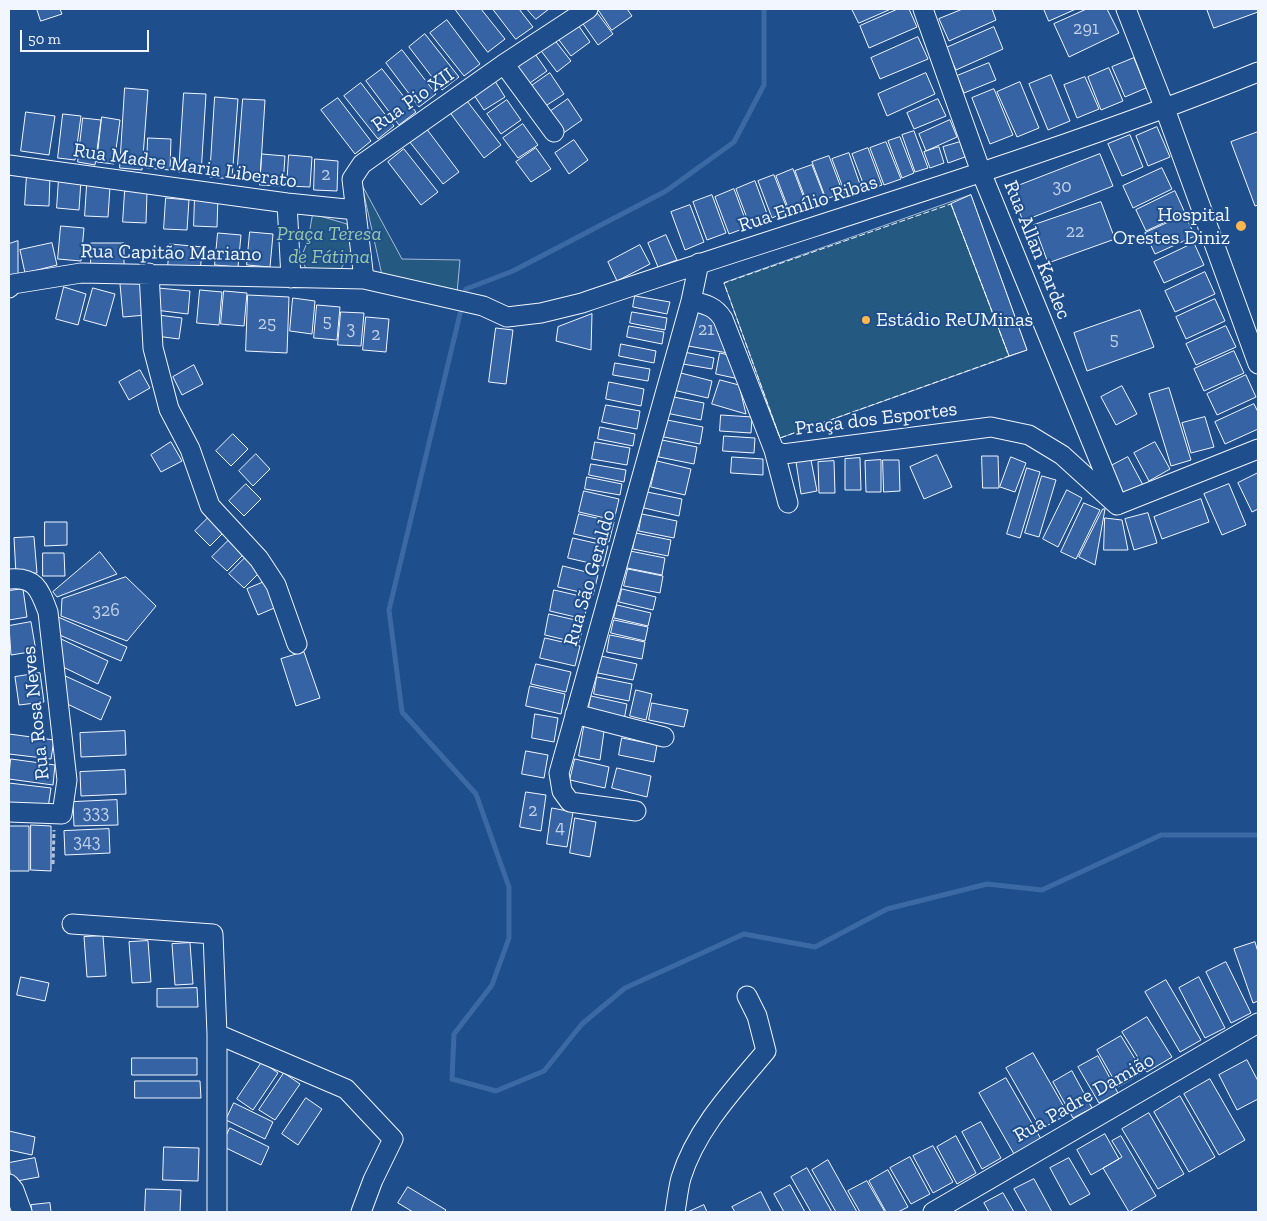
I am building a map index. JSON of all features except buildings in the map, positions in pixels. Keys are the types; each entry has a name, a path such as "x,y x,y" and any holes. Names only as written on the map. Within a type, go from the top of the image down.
{"street":[{"name":"Rua Pio XII","path":"364,278 352,179 362,164 504,64 588,9"},
{"name":"Rua Allan Kardec","path":"923,9 981,172 1118,504"},
{"path":"1126,9 1165,109 1258,364"},
{"path":"504,64 554,132"},
{"name":"Rua Emílio Ribas","path":"364,278 483,306 507,317 541,313 582,303 698,263 981,172 1165,109 1258,72"},
{"name":"Rua Madre Maria Liberato","path":"9,165 287,203 356,210"},
{"path":"287,203 291,278"},
{"path":"690,301 698,263"},
{"name":"Rua Capitão Mariano","path":"9,288 13,284 81,273 364,278"},
{"path":"149,273 153,348 169,409 190,449 210,506 259,559 276,585 297,644"},
{"name":"Praça dos Esportes","path":"690,301 709,305 718,310 774,450 783,454 991,427 1029,435 1053,450 1118,504"},
{"name":"Rua São Geraldo","path":"636,811 570,802 562,791 559,774 690,301"},
{"path":"1118,504 1258,449"},
{"path":"774,450 788,503"},
{"name":"Rua Rosa Neves","path":"9,579 21,578 39,588 48,612 67,780 62,814 54,814"},
{"path":"575,714 664,737"},
{"path":"9,812 54,814"},
{"path":"72,924 213,934 216,1034 217,1212"},
{"path":"675,1212 682,1177 701,1136 723,1101 766,1051 757,1016 748,996"},
{"name":"Rua Padre Damião","path":"933,1212 1258,1023"},
{"path":"216,1034 346,1089 393,1139 361,1212"},
{"path":"9,1184 14,1190 22,1212"}],"path":[{"path":"53,864 54,814"}],"green space":[{"path":"362,185 402,259 460,260 457,293 383,278"},
{"name":"Estádio ReUMinas","path":"971,195 1027,350 780,438 724,283"},
{"name":"Praça Teresa de Fátima","path":"313,214 347,224 351,250 341,269 307,271 301,258 308,240"}],"waterway":[{"path":"764,9 764,85 734,142 666,191 513,271 466,289 389,610 402,712 476,794 509,887 509,938 492,985 454,1034 452,1079 496,1091 544,1071 582,1024 625,988 744,934 815,947 887,909 987,884 1042,890 1161,835 1258,835"}],"fence":[{"path":"951,204 1009,356 780,438 724,283 951,204"}],"place":[{"name":"Hospital Orestes Diniz","path":"1241,226"},
{"name":"Estádio ReUMinas","path":"866,320"}]}
